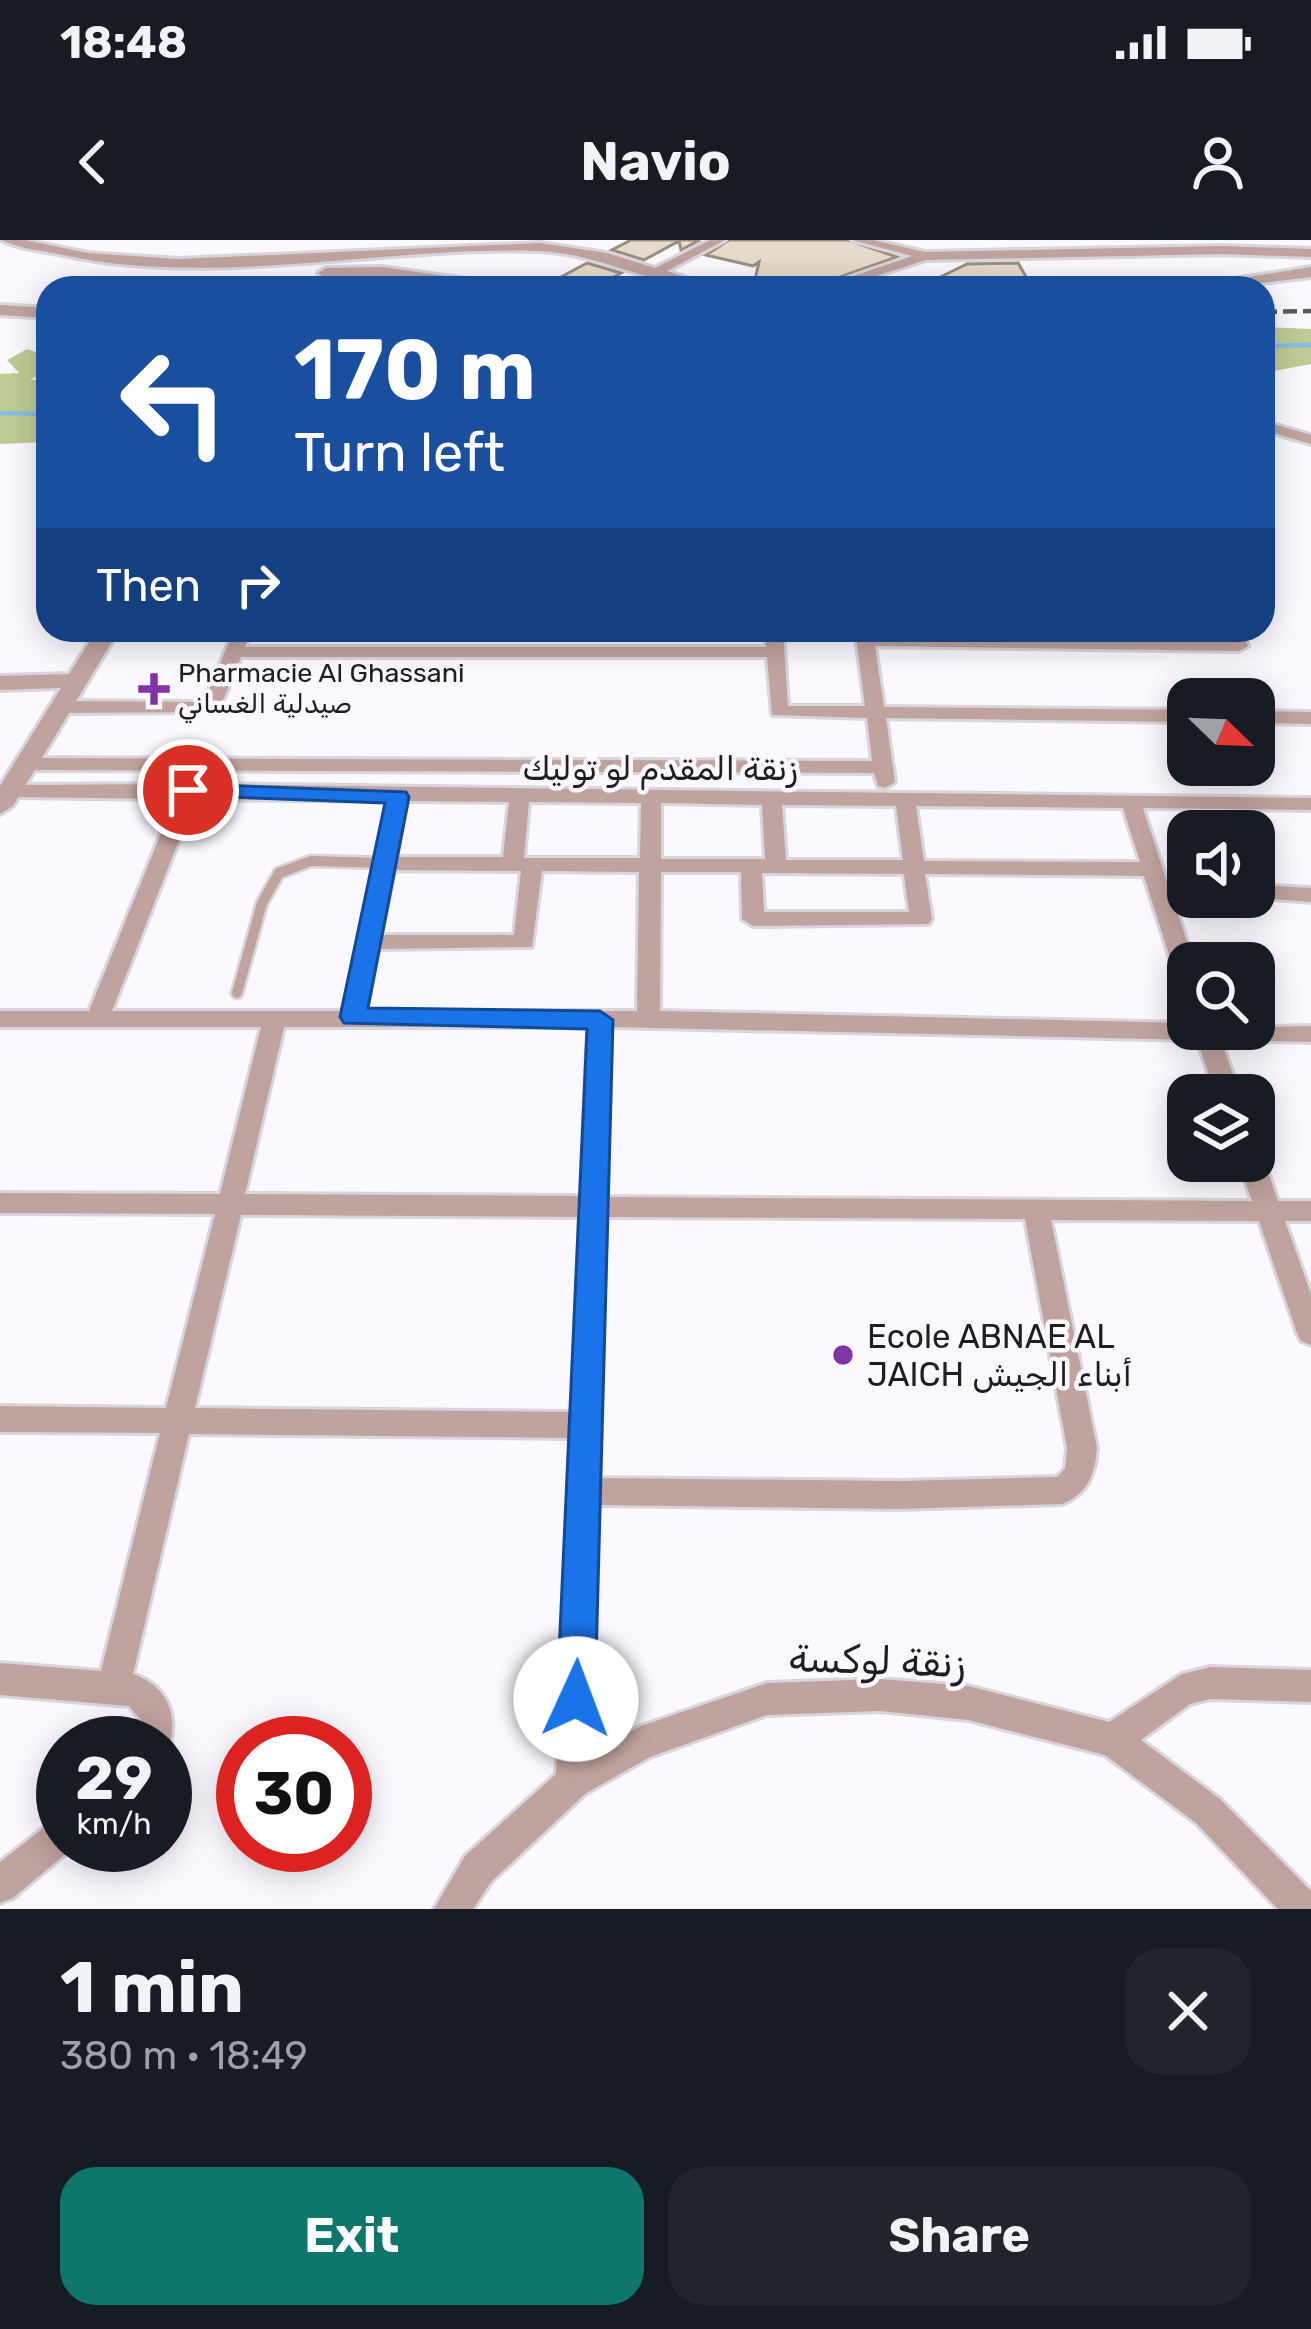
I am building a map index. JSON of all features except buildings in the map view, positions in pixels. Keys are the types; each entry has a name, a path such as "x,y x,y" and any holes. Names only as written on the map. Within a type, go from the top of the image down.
{"street":[{"path":"8,240 28,248 147,262 410,276"},
{"path":"0,254 59,240"},
{"path":"433,250 454,240"},
{"path":"654,273 719,240"},
{"path":"857,240 925,256 1223,245 1311,253"},
{"path":"862,276 973,240"},
{"path":"323,268 433,250 565,249 665,276"},
{"path":"1275,278 1311,274"},
{"path":"1275,281 1311,274"},
{"path":"0,310 36,312"},
{"path":"1275,428 1311,440"},
{"path":"4,798 100,642"},
{"path":"61,707 211,708 239,642"},
{"path":"775,642 778,711 1167,716"},
{"path":"751,863 753,919 921,919 914,864 883,766 865,642"},
{"path":"1103,642 1239,646 1237,642"},
{"path":"235,652 775,652"},
{"path":"0,682 76,680"},
{"path":"1275,717 1311,718"},
{"path":"26,764 883,766"},
{"path":"98,1018 188,790"},
{"name":"زنقة المقدم لو توليك","path":"4,798 188,790 398,797 1311,804"},
{"path":"353,1017 398,797"},
{"path":"368,942 524,942 520,797"},
{"path":"648,1019 651,798"},
{"path":"772,798 776,863"},
{"path":"1131,803 1175,942"},
{"path":"384,863 914,864 1167,883"},
{"path":"1275,893 1311,895"},
{"path":"114,1685 275,1018"},
{"path":"0,1019 648,1019 1167,1031"},
{"path":"573,1782 600,1020"},
{"path":"1275,1033 1311,1034"},
{"path":"1259,1182 1311,1333"},
{"path":"0,1203 1311,1210"},
{"path":"582,1491 1029,1494 1062,1490 1074,1483 1081,1469 1082,1448 1036,1211"},
{"path":"0,1419 586,1425"},
{"path":"0,1679 114,1685 150,1700 158,1716"},
{"path":"1113,1740 1182,1690 1210,1683 1311,1686"},
{"name":"زنقة لوكسة","path":"452,1909 478,1869 573,1782 640,1743 767,1699 880,1695 968,1703 1113,1740 1208,1810 1303,1909"},
{"path":"0,1885 36,1856"}],"lane":[{"path":"237,994 267,891 277,873 297,863 384,863"}],"green space":[{"path":"1275,328 1311,329 1311,364 1275,371"},
{"path":"27,349 36,352 36,377 30,380 36,380 36,442 0,444 0,374 19,373 7,360"}],"waterway":[{"path":"1275,346 1311,345"},
{"path":"0,413 36,414"}],"railway":[{"path":"1275,312 1311,311"}],"place":[{"name":"Pharmacie Al Ghassani صيدلية الغساني","path":"154,689"},
{"name":"Ecole ABNAE AL JAICH أبناء الجيش","path":"843,1355"}],"route":[{"path":"188,790 398,797 353,1017 600,1020 576,1699"}]}
